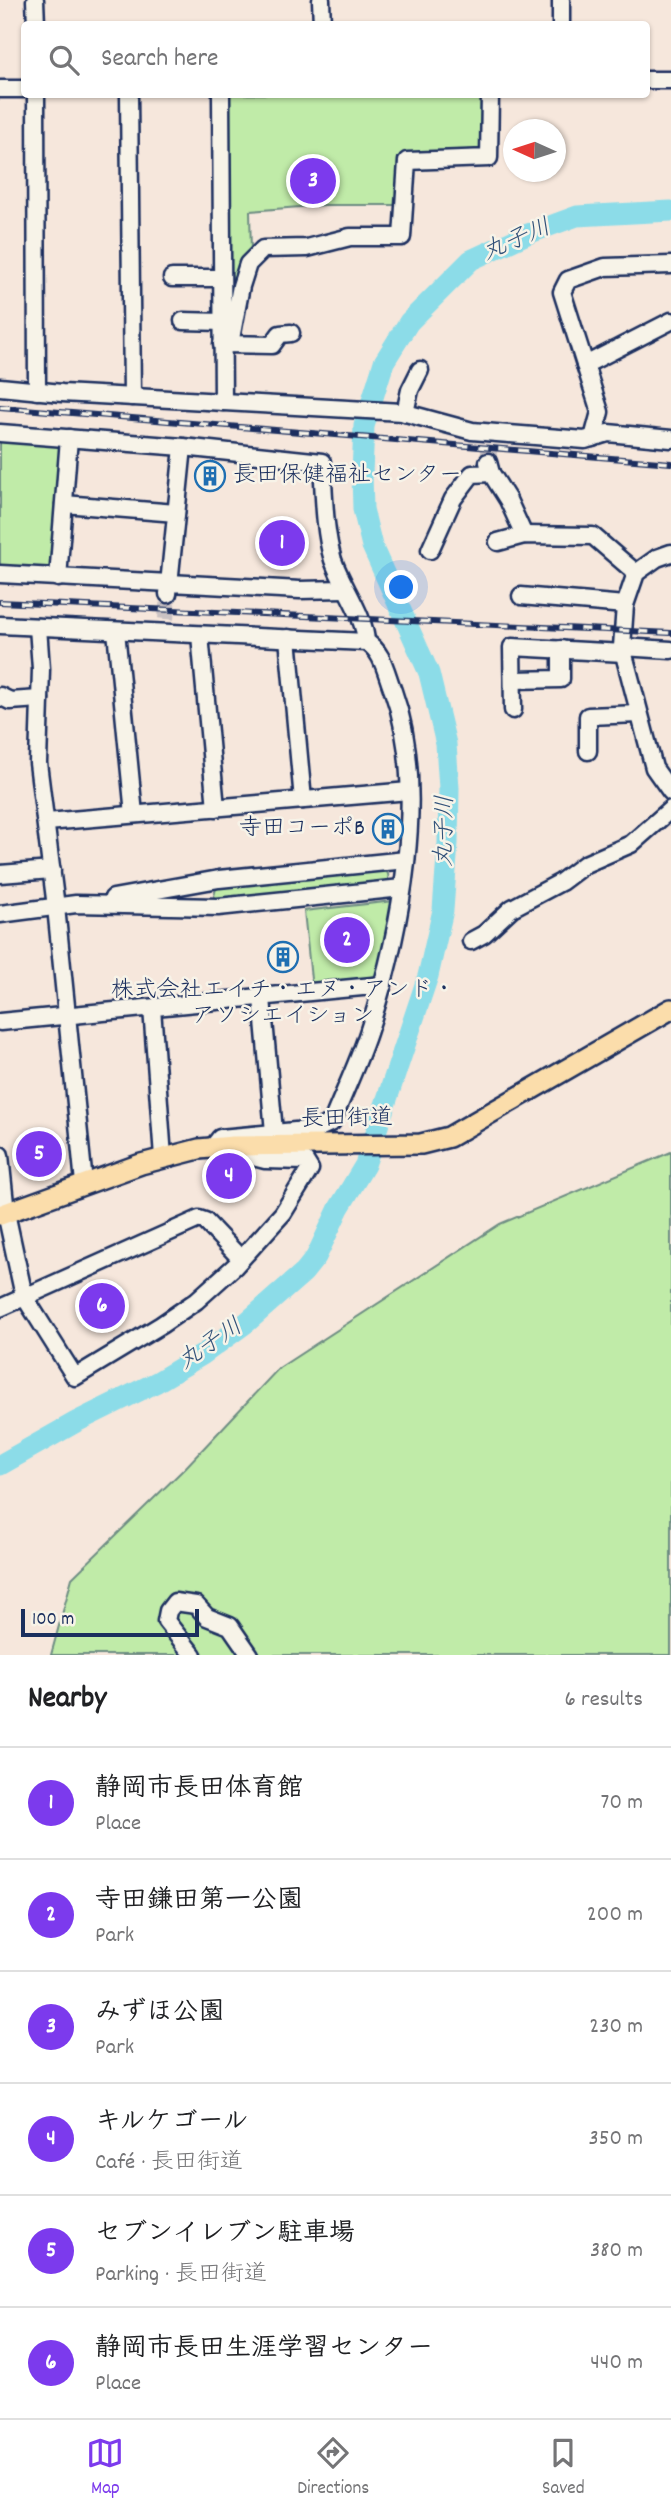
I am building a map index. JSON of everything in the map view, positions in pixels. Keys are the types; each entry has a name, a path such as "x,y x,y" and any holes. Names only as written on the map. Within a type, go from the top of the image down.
{"main road":[{"name":"長田街道","path":"3,1214 83,1183 163,1157 213,1147 421,1144 449,1137 671,1009"}],"street":[{"path":"35,0 36,21"},
{"path":"321,0 322,21"},
{"path":"561,0 561,21"},
{"path":"650,80 671,80"},
{"path":"0,89 21,89"},
{"path":"36,98 37,391"},
{"path":"129,98 132,397"},
{"path":"221,98 222,278 226,344 223,402"},
{"path":"226,344 248,264 263,248 307,248 351,237 402,237 407,160 489,158 490,98"},
{"path":"593,438 600,412 562,292 568,280 604,267 671,265"},
{"path":"172,278 222,278"},
{"path":"183,321 223,321"},
{"path":"585,365 671,321"},
{"path":"226,344 272,345 281,334 291,333"},
{"path":"403,412 420,370"},
{"path":"0,387 403,412 491,437 585,440 608,433 671,439"},
{"path":"0,433 183,447 322,462 332,558 363,626 366,642"},
{"path":"58,578 69,438"},
{"path":"168,588 183,447"},
{"path":"430,550 453,499 472,474 489,468 508,500 524,536"},
{"path":"64,504 176,513"},
{"path":"498,542 524,536 593,536 636,573"},
{"path":"671,553 657,558 636,573 625,605 623,650 654,768 671,792"},
{"path":"0,574 168,588 344,589"},
{"path":"521,596 625,605"},
{"path":"0,625 116,631 165,626 200,635 366,642 375,647 381,660 401,724 410,791 406,860 383,985 368,1035 332,1122 317,1129 220,1138 213,1147 265,1160 305,1161 310,1169 283,1213 241,1259 196,1301 75,1377 23,1296 3,1214 0,1155"},
{"path":"38,627 38,764 47,822 83,1183"},
{"path":"116,631 134,814"},
{"path":"200,635 216,808"},
{"path":"288,638 303,800"},
{"path":"513,709 512,647 671,650"},
{"path":"513,680 561,679 561,649"},
{"path":"3,700 40,699"},
{"path":"588,751 589,716 639,713"},
{"path":"47,822 410,791"},
{"path":"471,941 484,934 512,908 561,882 585,864 631,844 671,809"},
{"path":"0,914 76,904 219,879 406,860"},
{"path":"0,874 52,870"},
{"path":"76,904 218,908 402,888"},
{"path":"0,1022 383,985"},
{"path":"262,998 274,1132"},
{"path":"152,1008 163,1157"},
{"path":"0,1308 199,1219 205,1221 241,1259"},
{"path":"192,1655 166,1621 175,1602 196,1605 207,1617 229,1626 250,1655"}],"green space":[{"path":"224,98 484,98 483,155 403,156 397,205 325,205 250,211 251,252 228,308"},
{"path":"0,439 60,442 52,570 0,567"},
{"path":"382,868 388,874 387,882 217,900 214,896 217,885"},
{"path":"394,901 378,983 312,989 304,911"},
{"path":"671,1152 671,1655 51,1655 72,1578 185,1468 279,1368 500,1224"}],"waterway":[{"name":"丸子川","path":"0,1465 76,1422 157,1382 202,1355 246,1323 304,1272 316,1257 339,1208 365,1165 428,976 443,910 448,843 449,788 446,744 429,673 372,546 363,509 364,426 384,362 409,322 471,260 525,235 577,216 671,211"}],"tunnel":[{"path":"488,462 490,442"},
{"path":"166,619 168,594"}],"railway":[{"path":"0,407 671,463"},
{"path":"0,602 671,633"}],"place":[{"name":"みずほ公園","path":"313,181"},
{"name":"長田保健福祉センター","path":"210,476"},
{"name":"静岡市長田体育館","path":"282,543"},
{"name":"寺田コーポB","path":"388,829"},
{"name":"寺田鎌田第一公園","path":"347,940"},
{"name":"株式会社エイチ・エヌ・アンド・ アソシエイション","path":"283,957"},
{"name":"セブンイレブン駐車場","path":"39,1154"},
{"name":"キルケゴール","path":"229,1176"},
{"name":"静岡市長田生涯学習センター","path":"102,1306"}]}
